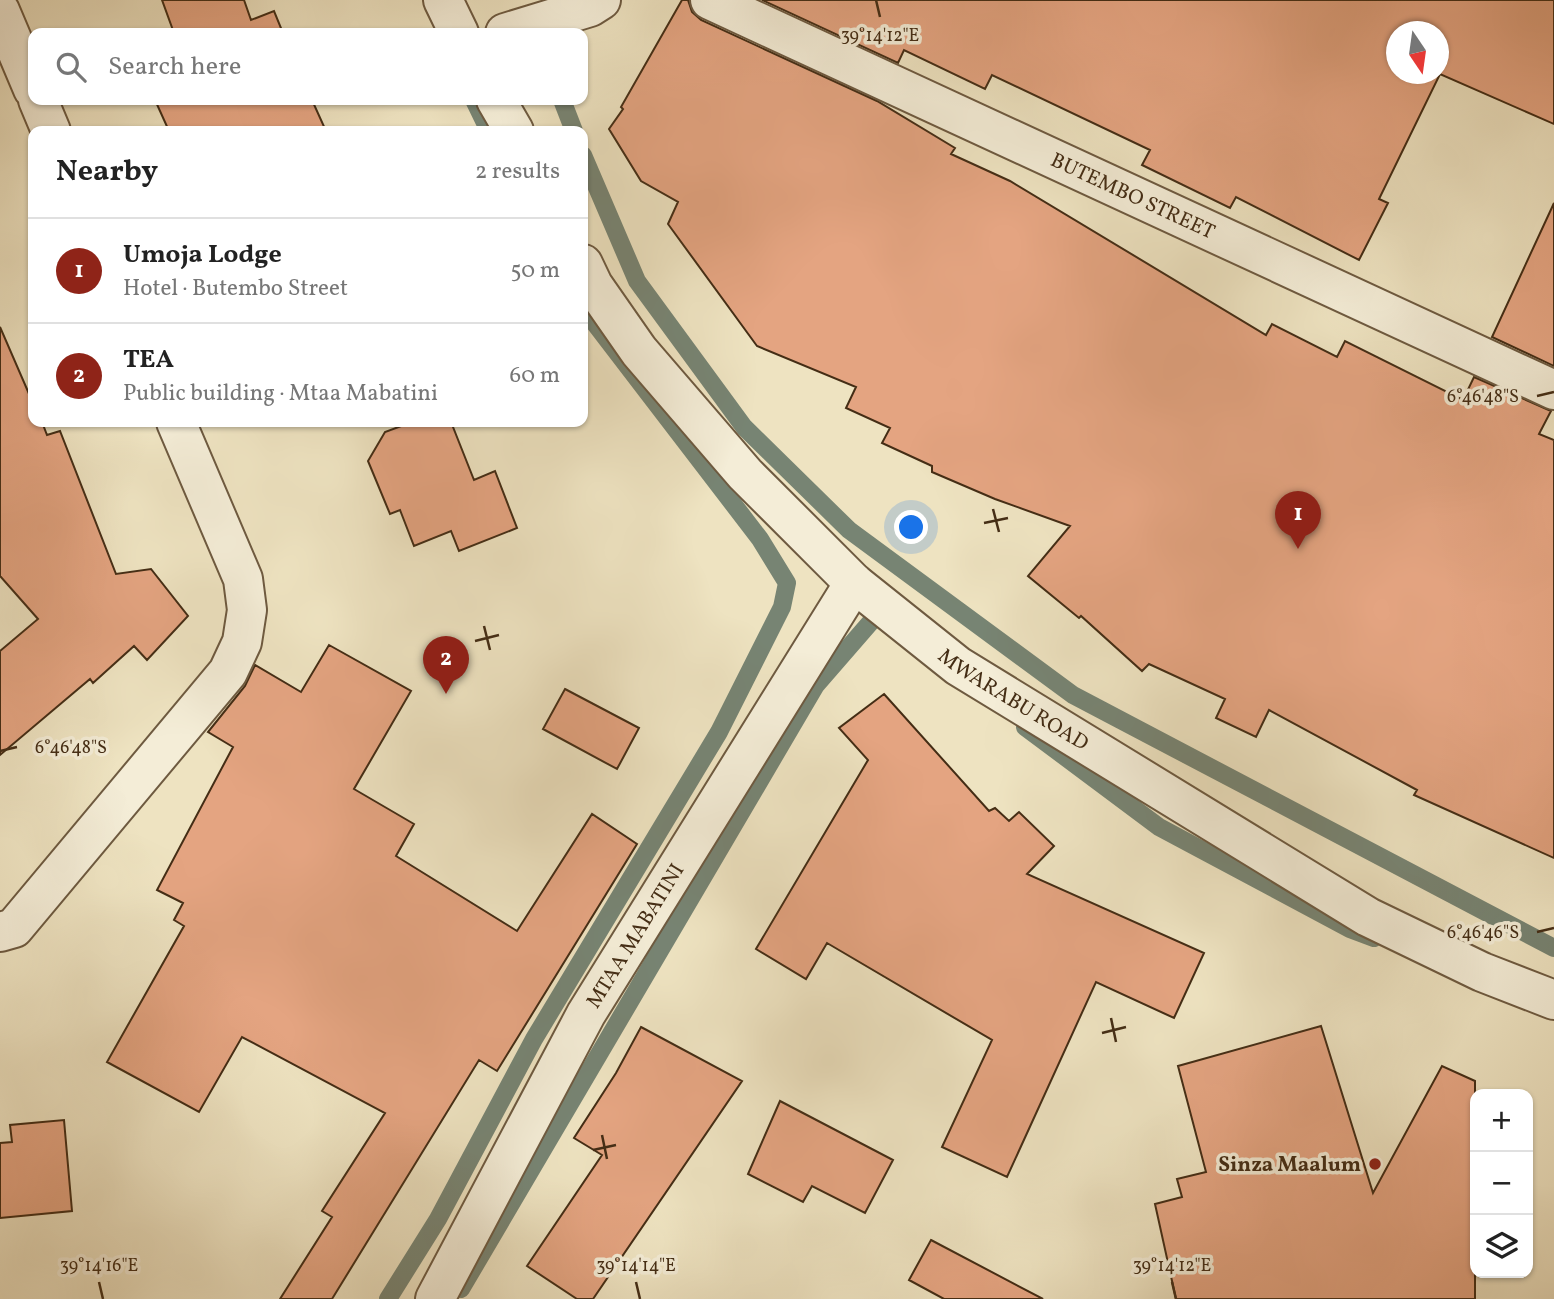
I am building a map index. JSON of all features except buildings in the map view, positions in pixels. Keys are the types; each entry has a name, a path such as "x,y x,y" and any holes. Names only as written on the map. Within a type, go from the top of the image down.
{"street":[{"path":"443,0 457,28"},
{"path":"521,28 590,7 601,0"},
{"name":"BUTEMBO STREET","path":"710,0 1554,390"},
{"path":"0,11 28,77"},
{"path":"40,105 49,126"},
{"path":"499,105 510,126"},
{"name":"MWARABU ROAD","path":"588,274 639,351 745,474 854,583 958,666 1368,918 1482,972 1554,1000"},
{"path":"0,932 15,928 228,672 242,642 247,610 243,579 178,427"},
{"name":"MTAA MABATINI","path":"435,1299 586,1014 854,583"}],"waterway":[{"path":"476,105 487,126"},
{"path":"564,105 572,126"},
{"path":"588,167 637,281 744,427 849,530 1073,695 1554,948"},
{"path":"388,1299 438,1219 534,1039 719,732 782,607 787,583 760,539 588,315"},
{"path":"461,1289 816,685 882,609 888,614"},
{"path":"1025,727 1159,827 1350,929 1374,938"}],"place":[{"name":"Umoja Lodge","path":"1298,549"},
{"name":"TEA","path":"446,694"},
{"name":"Sinza Maalum","path":"1375,1164"}]}
